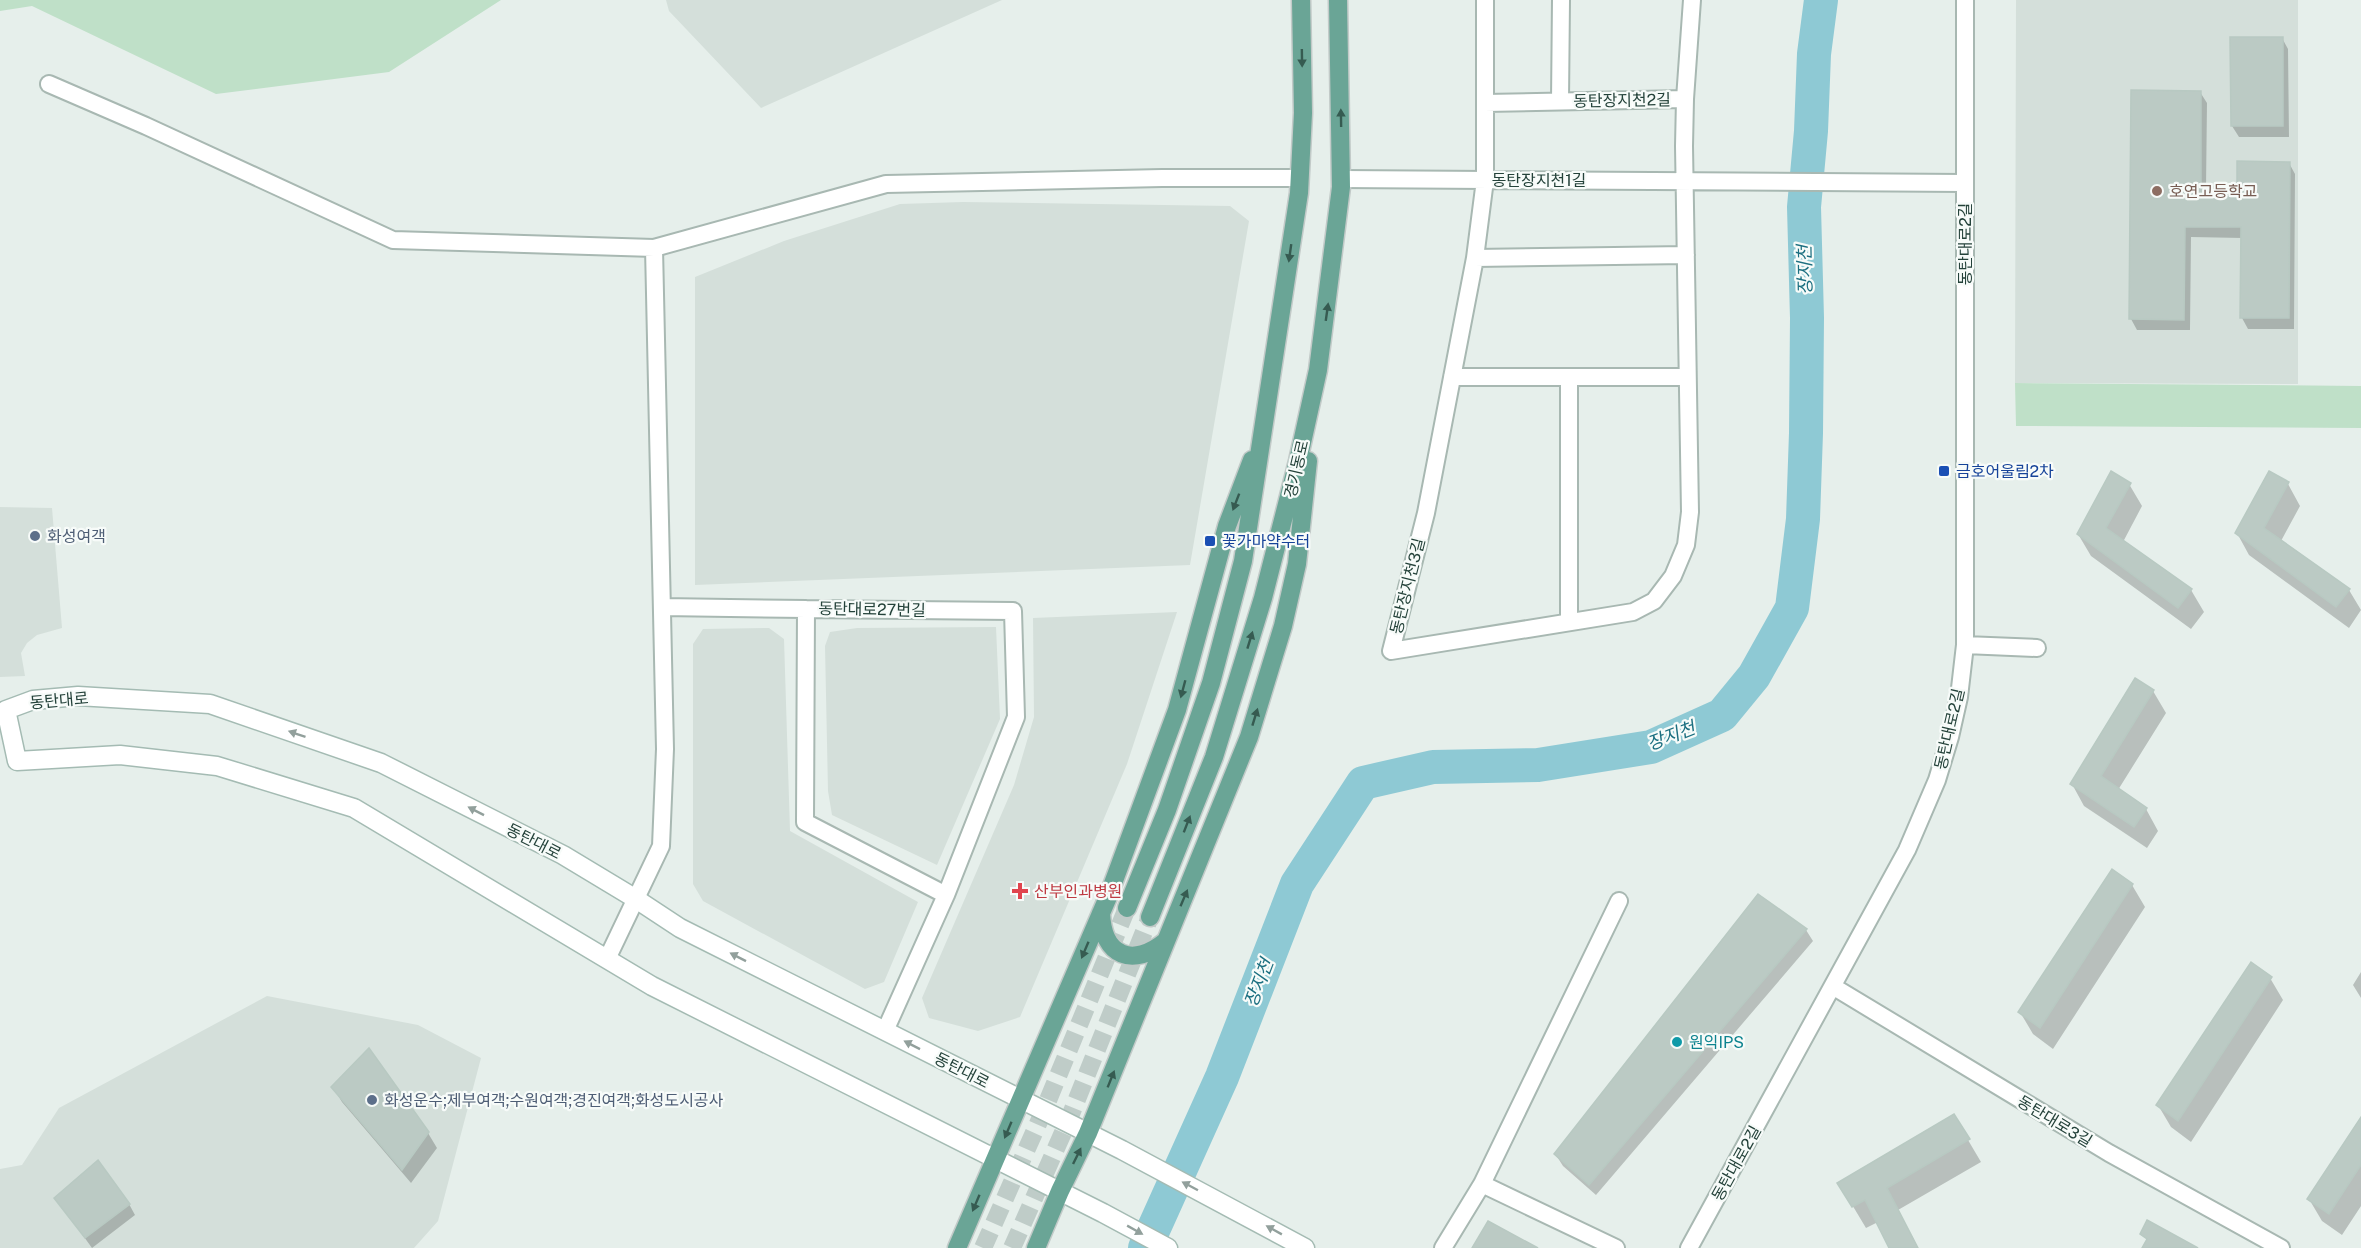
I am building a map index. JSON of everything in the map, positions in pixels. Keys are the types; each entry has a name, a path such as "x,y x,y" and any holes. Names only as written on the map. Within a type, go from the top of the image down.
{"main road":[{"path":"1127,908 1167,810 1211,683 1243,561 1299,178 1303,113 1301,0"},
{"name":"경기동로","path":"1150,917 1214,758 1263,598 1299,461 1318,370 1337,236 1341,179 1338,0"},
{"path":"1036,1248 1088,1133 1249,737 1283,626 1297,564 1318,370"},
{"path":"957,1248 1101,913 1177,710 1227,526 1264,428"},
{"name":"동탄대로","path":"1168,1248 1060,1191 652,986 354,808 217,766 120,755 17,761 6,710 33,700 78,696 210,704 381,763 563,855 680,928 1122,1150 1305,1248"},
{"path":"1101,913 1101,930 1107,942 1115,951 1125,956 1142,955 1154,951 1166,941"}],"street":[{"path":"1485,0 1485,180"},
{"name":"동탄장지천2길","path":"1560,102 1561,0"},
{"name":"동탄장지천2길","path":"1684,181 1685,99 1692,0"},
{"path":"1965,0 1965,183"},
{"path":"49,84 393,240 654,248 886,184 1162,178 1299,178"},
{"name":"동탄장지천2길","path":"1485,103 1685,99"},
{"name":"동탄장지천1길","path":"1341,179 1737,182"},
{"name":"동탄장지천3길","path":"1485,180 1475,258 1426,513 1390,651 1633,612 1654,601 1673,576 1686,545 1690,512 1684,181"},
{"name":"동탄대로2길","path":"1689,1248 1907,850 1937,780 1959,697 1965,645 1965,183 1737,182"},
{"path":"607,959 661,846 665,749 654,248"},
{"path":"1475,258 1686,255"},
{"path":"1452,377 1688,377"},
{"path":"1569,377 1569,621"},
{"path":"662,607 807,609"},
{"name":"동탄대로27번길","path":"885,1031 946,895 1016,717 1013,611 807,609 805,822 946,895"},
{"path":"1965,645 2037,648"},
{"path":"1443,1248 1482,1184 1619,901"},
{"name":"동탄대로3길","path":"1834,987 2109,1153 2281,1248"},
{"path":"1482,1184 1616,1248"}],"shaded area":[{"path":"666,0 1002,0 761,108 669,11"},
{"name":"호연고등학교","path":"2016,0 2298,0 2298,384 2015,383"},
{"path":"963,202 1230,206 1249,221 1190,565 695,585 695,277 784,241 900,204"},
{"path":"0,507 52,508 62,628 37,635 27,643 21,653 25,676 0,677"},
{"name":"산부인과병원","path":"1177,612 1127,764 1020,1017 978,1031 929,1018 922,998 1014,785 1034,717 1033,618"},
{"path":"996,627 1000,719 937,865 832,815 828,791 825,646 830,632 857,628"},
{"path":"769,628 784,639 790,831 918,902 884,982 865,989 703,901 693,884 693,644 703,629"},
{"path":"267,996 418,1025 481,1058 438,1221 414,1248 0,1248 0,1169 22,1165 59,1108"}],"green space":[{"path":"0,0 501,0 389,72 216,94 32,6 0,11"},
{"path":"2015,383 2361,386 2361,428 2016,426"}],"building":[{"path":"2230,37 2283,37 2283,126 2231,126"},
{"path":"2131,90 2201,91 2201,186 2237,187 2237,161 2290,162 2289,318 2240,318 2241,227 2185,227 2184,320 2129,319"},
{"path":"2111,471 2131,483 2106,528 2192,589 2178,608 2077,534"},
{"path":"2269,471 2289,482 2264,528 2350,589 2336,607 2235,533"},
{"path":"2135,678 2154,690 2101,776 2147,808 2134,827 2070,784"},
{"path":"2112,869 2133,884 2040,1028 2018,1012"},
{"name":"원익IPS","path":"1758,894 1807,929 1589,1185 1554,1154"},
{"path":"2251,962 2272,977 2178,1121 2156,1105"},
{"path":"369,1048 429,1132 402,1170 331,1087"},
{"path":"1954,1114 1970,1139 1887,1188 1918,1248 1889,1248 1865,1200 1852,1207 1837,1183"},
{"path":"2361,1117 2361,1165 2329,1214 2307,1199"},
{"path":"98,1160 130,1204 85,1238 54,1198"},
{"path":"2147,1220 2198,1248 2142,1248 2147,1239 2140,1234"},
{"path":"1488,1221 1538,1248 1472,1248"}],"waterway":[{"name":"장지천","path":"1145,1248 1222,1077 1297,884 1363,783 1433,767 1538,765 1651,747 1722,715 1754,676 1792,608 1803,519 1806,433 1807,318 1804,207 1811,131 1814,54 1821,0"}],"tunnel":[{"path":"983,1248 1044,1110 1127,908"},
{"path":"1012,1248 1069,1119 1150,917"}],"place":[{"name":"호연고등학교","path":"2157,191"},
{"name":"금호어울림2차","path":"1944,471"},
{"name":"화성여객","path":"35,536"},
{"name":"꽃가마약수터","path":"1210,541"},
{"name":"산부인과병원","path":"1020,891"},
{"name":"원익IPS","path":"1677,1042"},
{"name":"화성운수;제부여객;수원여객;경진여객;화성도시공사","path":"372,1100"}]}
